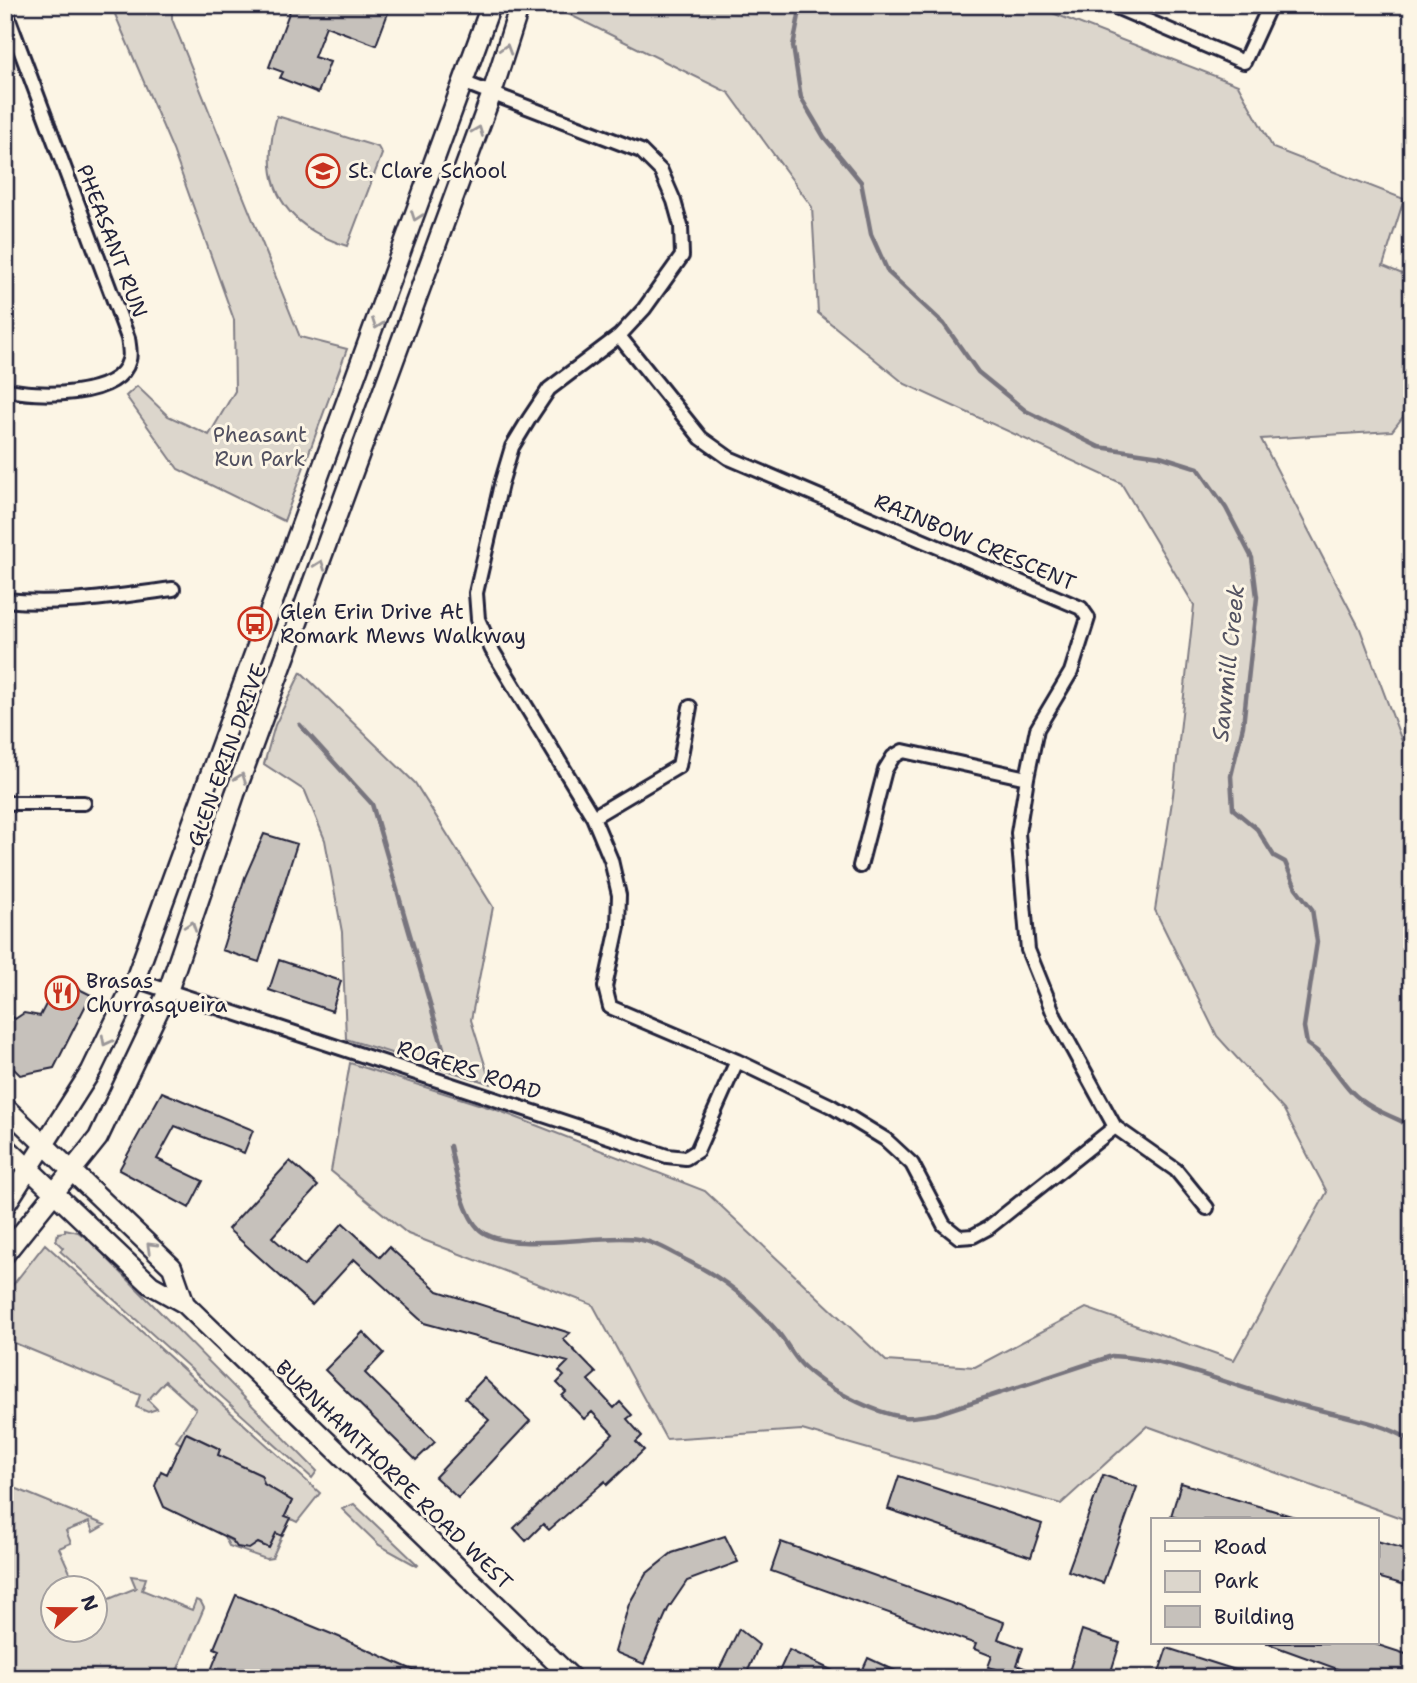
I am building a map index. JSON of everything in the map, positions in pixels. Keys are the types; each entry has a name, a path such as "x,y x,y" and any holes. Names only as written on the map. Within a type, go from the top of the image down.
{"street":[{"name":"GLEN ERIN DRIVE","path":"5,1206 91,1071 135,979 465,83 491,5"},
{"name":"GLEN ERIN DRIVE","path":"5,1254 98,1138 168,990 240,782 492,93 520,5"},
{"path":"1111,5 1244,62 1270,5"},
{"name":"PHEASANT RUN","path":"5,9 128,338 129,361 118,377 88,391 32,394 5,389"},
{"path":"465,83 641,151 661,171 681,226 682,256 666,281 619,336 549,389 512,447 482,556 476,593 478,620 492,650 593,817 611,860 619,895 618,927 605,987 610,1007 737,1061 831,1106 885,1139 912,1164 944,1225 959,1237 973,1236 988,1228 1115,1127"},
{"name":"RAINBOW CRESCENT","path":"619,336 701,438 729,458 1081,608 1088,618 1071,672 1037,729 1027,778 1018,834 1028,950 1055,1017 1115,1127 1176,1170 1207,1208"},
{"path":"5,600 65,600 173,589"},
{"path":"593,817 679,766 690,707"},
{"path":"860,866 885,770 893,757 903,751 1027,778"},
{"path":"5,803 84,803"},
{"name":"ROGERS ROAD","path":"135,979 667,1156 686,1158 697,1151 737,1061"},
{"name":"BURNHAMTHORPE ROAD WEST","path":"5,1107 172,1267 185,1304"},
{"name":"BURNHAMTHORPE ROAD WEST","path":"5,1146 151,1285 185,1304 572,1678"}],"green space":[{"name":"Pheasant Run Park","path":"111,5 172,5 172,19 300,337 347,349 284,521 178,469 126,396 137,386 168,416 209,435 235,391 234,320 173,150"},
{"path":"550,5 1032,5 1238,85 1273,148 1404,199 1383,266 1412,278 1412,405 1392,431 1261,439 1360,629 1412,768 1412,1522 1147,1426 1061,1504 802,1430 666,1439 593,1305 408,1234 331,1171 350,1063 497,1110 705,1191 886,1361 975,1367 1086,1308 1234,1360 1327,1192 1284,1110 1217,1036 1155,910 1173,795 1194,605 1121,483 905,384 818,313 812,207 729,93"},
{"path":"277,116 378,147 382,154 347,246 306,226 291,213 280,198 273,181 271,161"},
{"path":"301,672 415,783 493,907 471,1020 491,1084 346,1039 342,932 325,840 305,791 264,764 275,725"},
{"path":"65,1229 78,1232 89,1240 317,1471 312,1478 60,1251 63,1248 56,1241 58,1233 65,1232"},
{"path":"45,1244 320,1493 297,1522 285,1516 292,1501 264,1484 261,1475 223,1457 216,1459 220,1449 187,1433 181,1444 176,1441 196,1409 165,1381 148,1400 157,1409 148,1412 136,1407 140,1395 5,1339 5,1295"},
{"path":"5,1484 105,1525 93,1532 89,1522 66,1531 71,1543 59,1548 71,1574 38,1574 38,1644 108,1644 108,1599 136,1588 131,1576 146,1578 142,1590 192,1610 196,1600 201,1602 204,1608 174,1678 5,1678"},
{"path":"354,1504 418,1565 379,1545 342,1509"},
{"path":"276,1533 282,1536 272,1558 266,1559 229,1546 224,1536 242,1549 258,1543 269,1548"}],"building":[{"path":"292,5 391,5 376,45 326,26 314,57 330,62 318,93 280,78 283,72 269,67"},
{"path":"264,834 297,844 259,962 222,950 245,877"},
{"path":"279,960 341,981 332,1011 269,990"},
{"path":"59,979 91,995 54,1068 20,1075 5,1060 5,1010 15,1019 24,1013 40,1016"},
{"path":"162,1092 253,1130 244,1153 175,1126 157,1159 203,1181 189,1208 119,1170"},
{"path":"290,1161 318,1186 272,1237 304,1266 343,1223 380,1257 389,1247 438,1291 570,1333 563,1339 596,1373 588,1380 614,1408 620,1402 632,1415 627,1419 642,1436 636,1442 644,1450 607,1485 605,1481 549,1530 543,1524 526,1541 514,1528 613,1434 592,1412 584,1419 562,1396 566,1392 557,1383 564,1376 559,1371 568,1362 424,1323 354,1259 312,1305 228,1229"},
{"path":"363,1332 384,1353 365,1373 435,1442 416,1460 325,1370"},
{"path":"484,1378 530,1421 458,1498 435,1477 489,1420 465,1398"},
{"path":"186,1433 220,1449 218,1455 261,1475 264,1484 292,1501 285,1516 291,1518 282,1536 276,1533 269,1548 258,1543 249,1549 237,1547 232,1540 164,1507 155,1486 161,1471 167,1474"},
{"path":"1103,1475 1137,1487 1103,1583 1068,1571"},
{"path":"899,1476 1042,1524 1031,1557 888,1509"},
{"path":"1181,1483 1295,1518 1178,1518 1171,1516"},
{"path":"725,1536 738,1562 687,1581 668,1609 644,1664 615,1652 629,1604 646,1574 672,1553"},
{"path":"1378,1541 1412,1551 1412,1587 1378,1577"},
{"path":"781,1542 1004,1622 998,1639 1023,1648 1017,1665 1048,1678 993,1678 996,1669 988,1667 992,1656 974,1649 976,1644 771,1571"},
{"path":"236,1595 431,1678 208,1678 219,1650 214,1648"},
{"path":"739,1629 759,1645 745,1678 715,1678"},
{"path":"1082,1630 1120,1643 1109,1678 1067,1678"},
{"path":"1269,1644 1375,1644 1412,1656 1412,1678 1362,1678"},
{"path":"1167,1648 1251,1675 1250,1678 1157,1678"},
{"path":"789,1650 848,1678 776,1678"},
{"path":"868,1658 911,1678 859,1678"}],"waterway":[{"name":"Sawmill Creek","path":"801,5 793,46 801,98 824,137 861,182 871,234 888,272 944,324 978,372 1026,411 1099,447 1160,456 1198,468 1226,508 1252,558 1257,597 1243,726 1231,776 1233,809 1257,829 1274,856 1285,862 1296,888 1312,909 1317,942 1304,1027 1307,1044 1326,1060 1357,1097 1412,1126"},
{"path":"300,725 372,804 445,1055"},
{"path":"450,1146 464,1202 480,1230 511,1241 555,1242 621,1238 658,1245 715,1276 737,1292 777,1331 802,1365 822,1382 864,1405 892,1415 908,1417 936,1414 1112,1356 1135,1358 1183,1369 1281,1400 1373,1424 1412,1441"}],"place":[{"name":"St. Clare School","path":"323,171"},
{"name":"Glen Erin Drive At Romark Mews Walkway","path":"255,624"},
{"name":"Brasas Churrasqueira","path":"62,993"}]}
